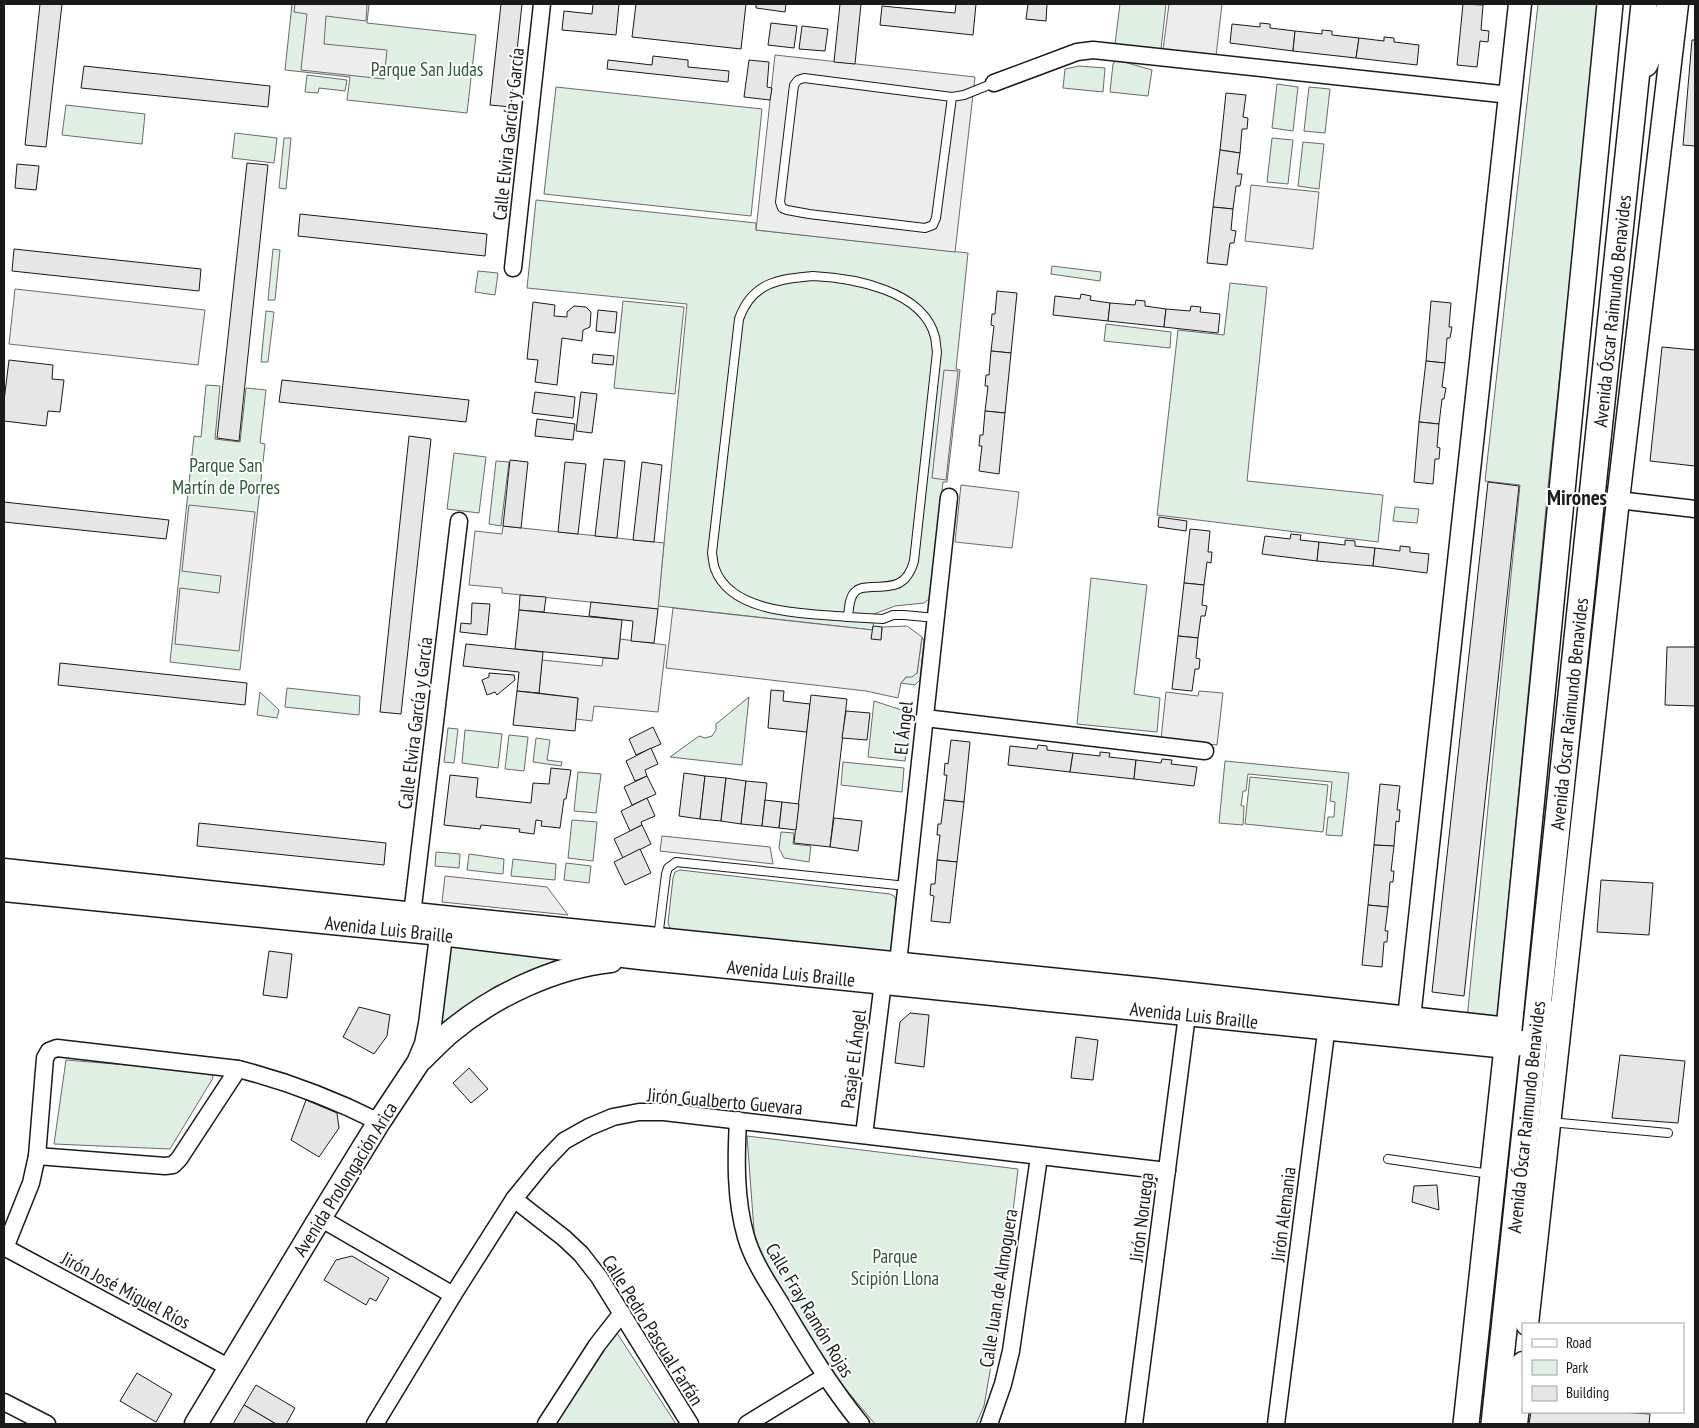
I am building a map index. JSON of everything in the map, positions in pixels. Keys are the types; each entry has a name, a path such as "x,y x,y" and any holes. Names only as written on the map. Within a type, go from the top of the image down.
{"main road":[{"name":"Avenida Óscar Raimundo Benavides","path":"1466,1424 1508,1038 1610,4"},
{"name":"Avenida Óscar Raimundo Benavides","path":"1494,1424 1644,4"},
{"path":"1636,87 1671,4"}],"street":[{"name":"Calle Elvira García y García","path":"513,268 542,4"},
{"path":"1409,1018 1520,4"},
{"name":"Avenida Óscar Raimundo Benavides","path":"1527,1323 1618,500 1677,4"},
{"path":"994,83 1077,52 1093,50 1510,96"},
{"name":"El Ángel","path":"898,963 949,497"},
{"path":"1618,500 1695,509"},
{"name":"Calle Elvira García y García","path":"411,922 459,520"},
{"path":"925,718 1205,751"},
{"name":"Avenida Luis Braille","path":"4,870 411,922"},
{"name":"Avenida Luis Braille","path":"4,890 442,925 658,938 898,963 1328,1019 1508,1038"},
{"name":"Avenida Luis Braille","path":"442,925 640,958 1187,1015 1328,1019 1409,1018 1526,1043 1544,1031 1554,1020 1562,1005"},
{"name":"Avenida Prolongación Arica","path":"196,1424 379,1122 418,1064 426,1044 430,1024 442,925"},
{"path":"418,1064 449,1032 478,1012 521,987 559,972 599,962 640,958"},
{"path":"883,982 898,963"},
{"name":"Pasaje El Ángel","path":"864,1135 883,982"},
{"name":"Jirón Noruega","path":"1134,1424 1187,1015"},
{"name":"Jirón Alemania","path":"1276,1424 1328,1019"},
{"path":"4,1248 31,1183 37,1156 45,1058 50,1051 57,1048 238,1069 259,1074 351,1108 379,1122"},
{"path":"37,1156 165,1166 173,1165 179,1159 238,1069"},
{"name":"Jirón Gualberto Guevara","path":"375,1424 514,1199 564,1141 588,1128 613,1118 638,1112 664,1112 1167,1171"},
{"name":"Calle Fray Ramón Rojas","path":"738,1120 737,1179 739,1208 746,1238 755,1260 824,1376 861,1424"},
{"name":"Calle Juan de Almoguera","path":"989,1424 1003,1384 1011,1350 1038,1157"},
{"name":"Calle Pedro Pascual Farfán","path":"514,1199 564,1238 581,1254 599,1277 690,1424"},
{"path":"320,1218 453,1295"},
{"name":"Jirón José Miguel Ríos","path":"4,1248 230,1368"},
{"path":"546,1424 596,1345 622,1313"},
{"path":"1516,1424 1522,1372"},
{"path":"747,1424 824,1376"},
{"path":"4,1402 47,1424"}],"lane":[{"path":"952,97 936,218 933,225 925,228 782,208 780,202 794,85 798,80 804,78 952,97 964,95 994,83"},
{"path":"848,617 851,599 856,591 864,588 889,587 898,584 906,579 914,562 937,352 935,336 929,323 913,306 872,284 823,277 780,280 767,285 753,294 744,305 739,319 712,553 714,568 721,581 733,592 745,600 777,610 848,617 883,619 904,614 936,618"},
{"path":"658,938 666,874 668,868 676,862 906,886"},
{"path":"1549,1122 1668,1133"},
{"path":"1388,1159 1493,1174"}],"green space":[{"name":"Parque San Judas","path":"292,4 369,4 367,23 476,35 467,113 347,100 350,77 285,70"},
{"path":"1120,4 1166,4 1161,49 1115,44"},
{"path":"1538,4 1599,4 1548,487 1497,1018 1467,1019 1520,485 1485,481"},
{"path":"1117,60 1152,70 1148,96 1110,92 1113,64"},
{"path":"1079,66 1105,68 1103,92 1063,88 1065,69"},
{"path":"307,75 347,80 345,91 319,88 318,93 305,92"},
{"path":"1277,84 1298,87 1293,131 1272,128"},
{"path":"556,87 762,109 751,216 544,194"},
{"path":"1309,87 1330,89 1325,133 1304,131"},
{"path":"66,105 145,114 142,144 62,135"},
{"path":"235,133 277,138 274,163 232,158"},
{"path":"284,138 291,138 286,189 279,188"},
{"path":"1272,138 1293,140 1288,184 1267,182"},
{"path":"1303,142 1324,144 1319,189 1298,186"},
{"path":"536,200 756,223 756,230 968,253 956,369 960,370 947,482 943,482 929,599 924,603 895,606 874,614 873,630 658,606 687,304 527,288"},
{"path":"273,249 280,250 275,300 268,300"},
{"path":"1052,266 1101,272 1100,281 1051,274"},
{"path":"478,271 498,273 495,295 475,292"},
{"path":"1230,283 1267,287 1247,481 1383,495 1378,542 1157,515 1178,330 1224,335"},
{"path":"623,301 684,307 675,394 614,388"},
{"path":"266,311 274,312 268,362 261,362"},
{"path":"1106,324 1171,332 1170,348 1104,341"},
{"name":"Parque San Martín de Porres","path":"206,385 220,386 215,439 240,442 246,388 266,390 260,443 265,444 240,670 170,662 194,436 201,437"},
{"path":"454,453 486,457 479,513 447,509"},
{"path":"496,461 509,462 501,526 489,524"},
{"path":"1395,507 1419,509 1417,523 1393,521"},
{"path":"1091,578 1147,585 1134,694 1160,698 1157,732 1077,724"},
{"path":"922,637 924,641 920,680 915,685 901,683 906,677 917,673"},
{"path":"287,688 360,696 359,715 285,707"},
{"path":"260,692 279,710 277,718 257,715"},
{"path":"749,697 742,765 670,757 699,736 705,738 712,736 716,730 716,724"},
{"path":"874,701 911,713 905,761 868,757"},
{"path":"448,728 458,729 454,763 444,762"},
{"path":"465,730 502,734 498,768 462,763"},
{"path":"509,735 528,737 524,771 505,769"},
{"path":"536,738 550,740 547,760 562,762 561,766 533,762"},
{"path":"1225,761 1349,773 1342,836 1326,835 1328,817 1334,817 1335,802 1330,801 1332,782 1248,774 1246,791 1243,791 1241,806 1244,806 1243,825 1219,823"},
{"path":"843,762 904,768 902,792 841,785"},
{"path":"578,772 601,774 596,813 574,811"},
{"path":"1250,777 1328,785 1323,832 1245,824"},
{"path":"572,820 597,822 593,861 568,858"},
{"path":"781,832 794,833 793,844 811,846 809,862 784,858 779,848"},
{"path":"436,852 460,854 459,868 435,866"},
{"path":"469,854 504,859 503,874 467,870"},
{"path":"513,859 556,864 555,880 511,876"},
{"path":"566,863 591,866 589,883 564,880"},
{"path":"680,870 890,894 896,900 891,949 889,953 675,931 670,928 668,923 673,878 675,872"},
{"path":"450,944 554,957 553,962 494,987 439,1025"},
{"path":"66,1060 212,1072 213,1078 170,1149 54,1144"},
{"name":"Parque Scipión Llona","path":"747,1136 1018,1169 1003,1297 984,1406 976,1424 875,1424 812,1349 755,1244"},
{"path":"615,1330 676,1424 555,1424"}],"shaded area":[{"path":"295,4 367,4 366,21 326,16 324,44 387,50 384,79 301,70 307,14 294,12"},
{"path":"1169,4 1222,4 1216,56 1163,50"},
{"path":"775,55 975,77 955,252 756,230"},
{"path":"1251,185 1319,192 1313,249 1245,241"},
{"path":"15,289 205,310 198,365 9,344"},
{"path":"944,370 958,371 946,480 932,478"},
{"path":"961,485 1019,492 1012,548 955,542"},
{"path":"189,505 255,512 239,651 175,644 180,588 219,593 221,576 182,571"},
{"path":"503,526 664,543 658,609 502,593 502,588 469,585 475,531 502,534"},
{"path":"673,608 873,630 881,639 882,627 907,626 922,637 917,673 912,677 906,677 901,683 898,698 866,691 666,668"},
{"path":"620,639 666,645 658,712 594,706 592,721 576,719 578,698 539,693 542,660 602,666 603,658 618,659"},
{"path":"1199,691 1223,693 1217,745 1161,739 1166,692 1198,696"},
{"path":"662,836 770,847 773,864 660,851"},
{"path":"445,876 547,887 568,915 442,902"}],"building":[{"path":"40,4 62,4 46,147 25,145"},
{"path":"501,4 522,4 511,107 490,105"},
{"path":"593,4 619,4 616,35 562,30 564,11 592,14"},
{"path":"636,4 746,4 741,49 632,37"},
{"path":"756,4 786,4 785,12 756,8"},
{"path":"840,4 861,4 855,64 834,62"},
{"path":"956,4 976,4 973,35 880,25 882,6 955,13"},
{"path":"1028,4 1047,4 1046,21 1026,19"},
{"path":"1463,4 1483,5 1481,30 1489,31 1488,42 1480,41 1477,67 1457,65"},
{"path":"771,23 797,26 794,48 768,45"},
{"path":"1260,23 1270,24 1270,28 1295,31 1293,51 1230,43 1232,24 1260,27"},
{"path":"802,26 828,29 825,51 799,49"},
{"path":"1322,30 1332,31 1332,35 1359,38 1356,58 1293,51 1295,31 1322,34"},
{"path":"1384,37 1394,38 1394,42 1419,45 1417,65 1356,58 1359,38 1384,41"},
{"path":"1692,40 1695,40 1695,146 1683,145"},
{"path":"653,56 688,60 688,67 729,71 728,82 607,69 608,60 652,65"},
{"path":"749,60 769,62 767,87 772,88 770,100 744,97"},
{"path":"84,66 270,86 268,107 81,88"},
{"path":"1226,93 1246,95 1243,117 1248,118 1247,129 1242,129 1240,153 1220,150"},
{"path":"1220,150 1240,153 1237,174 1242,174 1240,186 1236,186 1233,209 1213,207"},
{"path":"247,163 268,165 239,441 217,438"},
{"path":"17,164 39,166 36,190 15,188"},
{"path":"1213,207 1233,209 1231,230 1236,231 1234,243 1230,243 1227,265 1207,263"},
{"path":"300,214 487,234 485,256 298,236"},
{"path":"14,249 201,269 199,291 12,271"},
{"path":"997,291 1017,293 1011,353 991,351 994,326 991,325 992,314 995,314"},
{"path":"1081,294 1091,296 1090,300 1110,303 1108,321 1053,315 1055,296 1080,299"},
{"path":"1136,300 1145,301 1145,306 1166,309 1164,327 1108,321 1110,303 1135,305"},
{"path":"1431,301 1451,303 1449,327 1452,327 1450,338 1447,338 1445,363 1426,361"},
{"path":"533,302 555,305 554,316 567,317 567,312 574,306 586,307 591,312 590,327 583,330 582,341 562,338 557,385 535,382 538,360 527,359"},
{"path":"1191,306 1201,307 1200,312 1220,314 1218,333 1164,327 1166,309 1190,311"},
{"path":"598,310 617,312 615,333 596,331"},
{"path":"1662,347 1695,350 1695,466 1650,461"},
{"path":"991,351 1011,353 1005,413 985,411 988,386 985,386 986,375 989,375"},
{"path":"593,354 614,356 613,365 592,363"},
{"path":"9,360 53,365 52,379 64,380 60,412 48,411 46,426 4,421 4,401"},
{"path":"1426,361 1445,363 1442,387 1446,388 1444,399 1442,399 1439,424 1419,422"},
{"path":"282,380 469,400 466,422 279,402"},
{"path":"535,392 575,397 573,418 532,413"},
{"path":"581,392 597,394 592,433 576,431"},
{"path":"985,411 1005,413 999,474 979,471 982,446 979,446 980,435 983,435"},
{"path":"537,419 575,424 573,440 535,436"},
{"path":"1419,422 1439,424 1437,447 1440,448 1439,459 1435,459 1433,484 1414,482"},
{"path":"409,436 431,439 401,714 380,712"},
{"path":"604,459 625,461 617,538 595,536"},
{"path":"510,460 528,462 521,528 503,526"},
{"path":"565,462 586,464 578,534 558,532"},
{"path":"642,462 662,465 654,542 633,540"},
{"path":"1488,482 1519,486 1464,996 1432,992"},
{"path":"4,502 169,520 166,539 4,522"},
{"path":"1159,517 1187,521 1186,531 1158,527"},
{"path":"1190,529 1210,531 1208,552 1212,552 1211,563 1207,562 1204,585 1184,583"},
{"path":"1291,534 1301,535 1300,540 1319,542 1317,561 1262,554 1265,536 1290,539"},
{"path":"1345,540 1355,541 1355,546 1375,548 1373,566 1317,561 1319,542 1345,545"},
{"path":"1400,546 1410,547 1410,552 1429,554 1427,573 1373,566 1375,548 1400,551"},
{"path":"1184,583 1204,585 1202,605 1207,606 1205,616 1201,616 1198,638 1178,636"},
{"path":"520,595 546,597 544,612 519,610"},
{"path":"591,602 658,609 654,643 631,641 633,621 589,616"},
{"path":"472,603 490,604 487,635 460,632 461,623 471,624"},
{"path":"519,610 622,620 618,659 515,649"},
{"path":"873,626 882,627 881,640 871,639"},
{"path":"1178,636 1198,638 1196,658 1200,659 1199,669 1195,669 1192,691 1172,689"},
{"path":"466,644 543,652 539,693 517,691 519,672 463,666"},
{"path":"1667,647 1695,647 1695,706 1665,705"},
{"path":"60,663 247,683 245,705 58,685"},
{"path":"489,673 514,675 515,680 497,695 495,692 487,695 482,680 489,677"},
{"path":"771,690 784,691 783,701 810,704 807,732 768,728"},
{"path":"517,691 578,698 575,731 513,725"},
{"path":"811,695 847,699 830,847 794,843"},
{"path":"846,711 870,713 867,740 842,738"},
{"path":"653,727 661,744 636,755 629,739"},
{"path":"951,740 970,742 964,802 944,800 947,775 944,775 945,763 948,764"},
{"path":"1038,745 1047,746 1047,750 1073,753 1070,772 1008,765 1010,746 1037,749"},
{"path":"651,748 658,764 645,770 647,776 635,781 626,761"},
{"path":"1100,752 1110,753 1109,757 1136,760 1134,779 1070,772 1073,753 1100,756"},
{"path":"1162,759 1172,760 1171,764 1197,767 1194,786 1134,779 1136,760 1161,763"},
{"path":"551,768 571,770 560,828 541,826 542,821 536,820 534,834 519,832 520,829 481,825 480,829 444,825 450,775 478,778 476,797 531,803 533,783 549,784"},
{"path":"684,773 705,776 700,819 679,816"},
{"path":"647,776 656,794 632,805 624,787"},
{"path":"705,776 726,778 721,821 700,819"},
{"path":"726,778 746,781 741,824 721,821"},
{"path":"746,781 767,783 762,826 741,824"},
{"path":"1380,784 1400,786 1397,810 1400,810 1399,822 1396,821 1394,846 1374,845"},
{"path":"647,798 655,816 641,822 642,825 630,831 621,811"},
{"path":"765,800 782,802 779,828 762,826"},
{"path":"944,800 964,802 957,862 937,860 940,835 937,835 938,824 941,824"},
{"path":"782,802 799,804 796,830 779,828"},
{"path":"834,818 862,821 858,851 830,847"},
{"path":"199,823 386,843 384,865 197,846"},
{"path":"642,825 651,844 623,858 614,839"},
{"path":"1374,845 1394,846 1391,871 1394,871 1393,882 1390,882 1388,907 1368,905"},
{"path":"640,849 651,873 625,885 614,862"},
{"path":"937,860 957,862 950,923 931,921 934,896 930,895 931,884 935,884"},
{"path":"1601,880 1653,883 1649,935 1597,932"},
{"path":"1368,905 1388,907 1385,931 1388,931 1387,942 1384,942 1382,967 1362,965"},
{"path":"269,951 292,954 287,998 263,995"},
{"path":"359,1007 390,1015 387,1036 374,1054 343,1037"},
{"path":"910,1013 929,1015 924,1067 895,1063 900,1022"},
{"path":"1076,1037 1098,1040 1093,1080 1071,1078"},
{"path":"1620,1055 1685,1061 1678,1123 1612,1118"},
{"path":"469,1068 488,1089 471,1103 453,1083"},
{"path":"306,1100 337,1113 339,1128 319,1157 291,1140"},
{"path":"1437,1185 1439,1210 1412,1202 1414,1186"},
{"path":"352,1256 389,1278 376,1301 370,1298 366,1305 324,1280 336,1260"},
{"path":"137,1373 172,1394 156,1422 120,1401"},
{"path":"256,1385 295,1408 286,1424 276,1424 244,1405"},
{"path":"244,1405 276,1424 233,1424"},
{"path":"1531,1413 1650,1414 1649,1424 1529,1424"}],"district":[{"name":"Mirones","path":"1577,497"}]}
